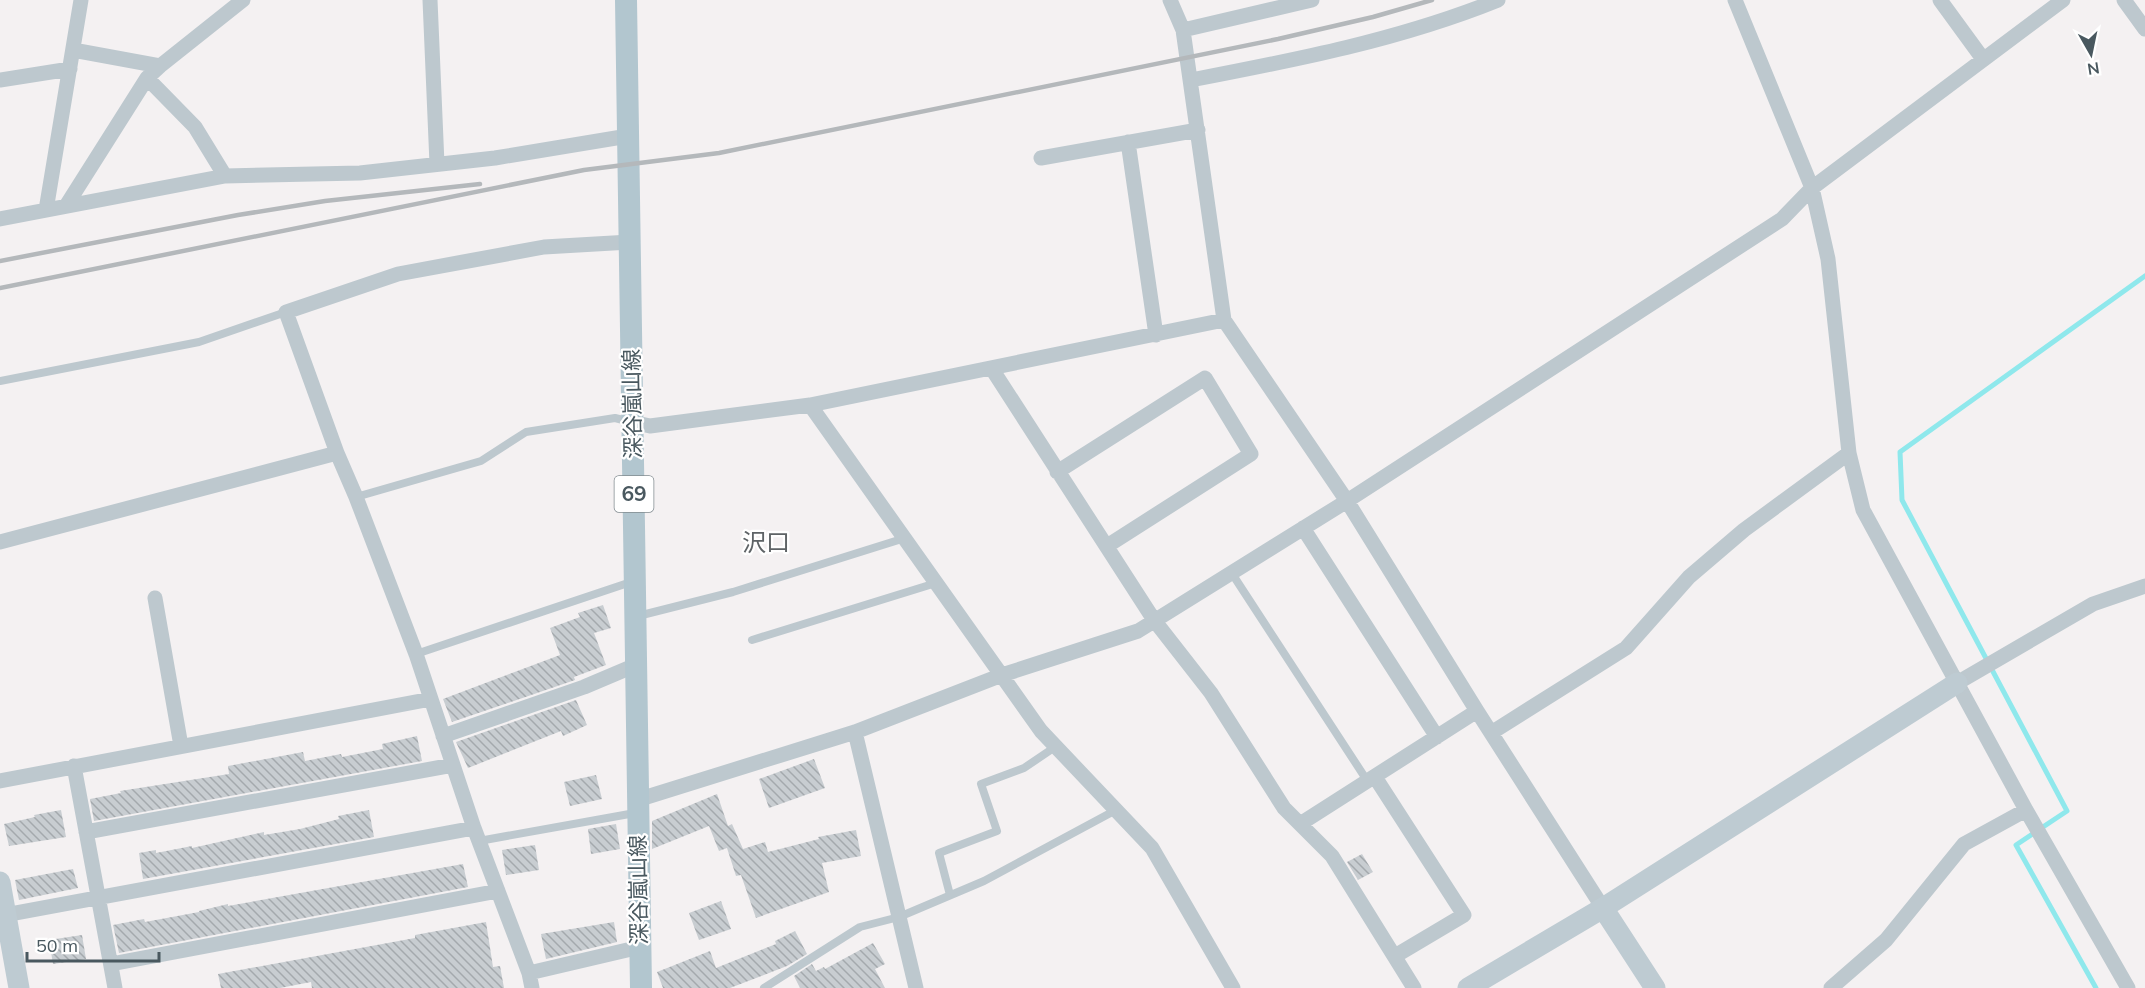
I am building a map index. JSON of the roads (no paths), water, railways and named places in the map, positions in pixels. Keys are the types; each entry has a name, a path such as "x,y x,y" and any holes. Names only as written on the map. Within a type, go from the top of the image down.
{"main road":[{"name":"深谷嵐山線","path":"626,0 641,988"}],"street":[{"path":"46,210 81,0"},
{"path":"66,206 147,78 243,0"},
{"path":"430,0 437,164"},
{"path":"1170,0 1183,30 1224,320 1347,501 1477,711 1655,988"},
{"path":"1183,30 1312,0"},
{"path":"1191,80 1290,61 1406,33 1498,0"},
{"path":"1735,0 1812,188 1828,259 1849,453 1863,510 2026,810 2128,988"},
{"path":"1940,0 1983,59"},
{"path":"637,806 855,732 1002,675 1138,631 1347,501 1782,219 1812,188 2063,0"},
{"path":"2124,0 2145,29"},
{"path":"73,50 160,66"},
{"path":"0,80 70,69"},
{"path":"147,78 195,127 225,176"},
{"path":"1041,158 1198,130"},
{"path":"0,219 225,176 360,173 495,158 628,136"},
{"path":"1128,142 1156,334"},
{"path":"630,242 544,247 398,274 286,312 337,453 356,496 416,654 477,835 530,981 639,947"},
{"path":"632,422 650,426 810,405 1224,320"},
{"path":"992,369 1154,620 1211,693 1284,808 1332,856 1414,988"},
{"path":"1058,472 1205,378 1251,454 1107,546"},
{"path":"810,405 1041,731 1152,848 1233,988"},
{"path":"0,542 337,453"},
{"path":"1491,733 1626,648 1689,577 1744,530 1849,453"},
{"path":"1303,528 1437,737"},
{"path":"1468,988 1603,908 1957,683 2093,604 2145,585"},
{"path":"155,598 182,746"},
{"path":"443,736 584,687 636,665"},
{"path":"0,781 430,699"},
{"path":"1300,824 1477,711"},
{"path":"855,732 916,988"},
{"path":"86,832 453,765"},
{"path":"74,766 115,988"},
{"path":"1371,780 1464,915 1395,956"},
{"path":"1831,988 1886,940 1964,844 2026,810"},
{"path":"3,915 98,896 477,835"},
{"path":"0,882 3,915 19,988"},
{"path":"111,964 498,891"}],"lane":[{"path":"0,381 199,342 286,312"},
{"path":"356,496 481,461 526,432 615,418 632,422"},
{"path":"636,617 734,592 904,538"},
{"path":"1231,573 1371,780"},
{"path":"416,654 635,581"},
{"path":"752,640 936,583"},
{"path":"950,895 939,853 997,831 981,784 1024,768 1055,747"},
{"path":"477,835 637,806"},
{"path":"764,988 860,927 899,917 984,881 1116,810"}],"waterway":[{"path":"2096,988 2016,845 2067,811 1902,500 1900,452 2145,276"}],"railway":[{"path":"0,288 584,170 719,153 1278,39 1373,17 1432,0"},
{"path":"0,261 238,215 325,201 480,184"}],"district":[{"name":"沢口","path":"766,543"}]}
